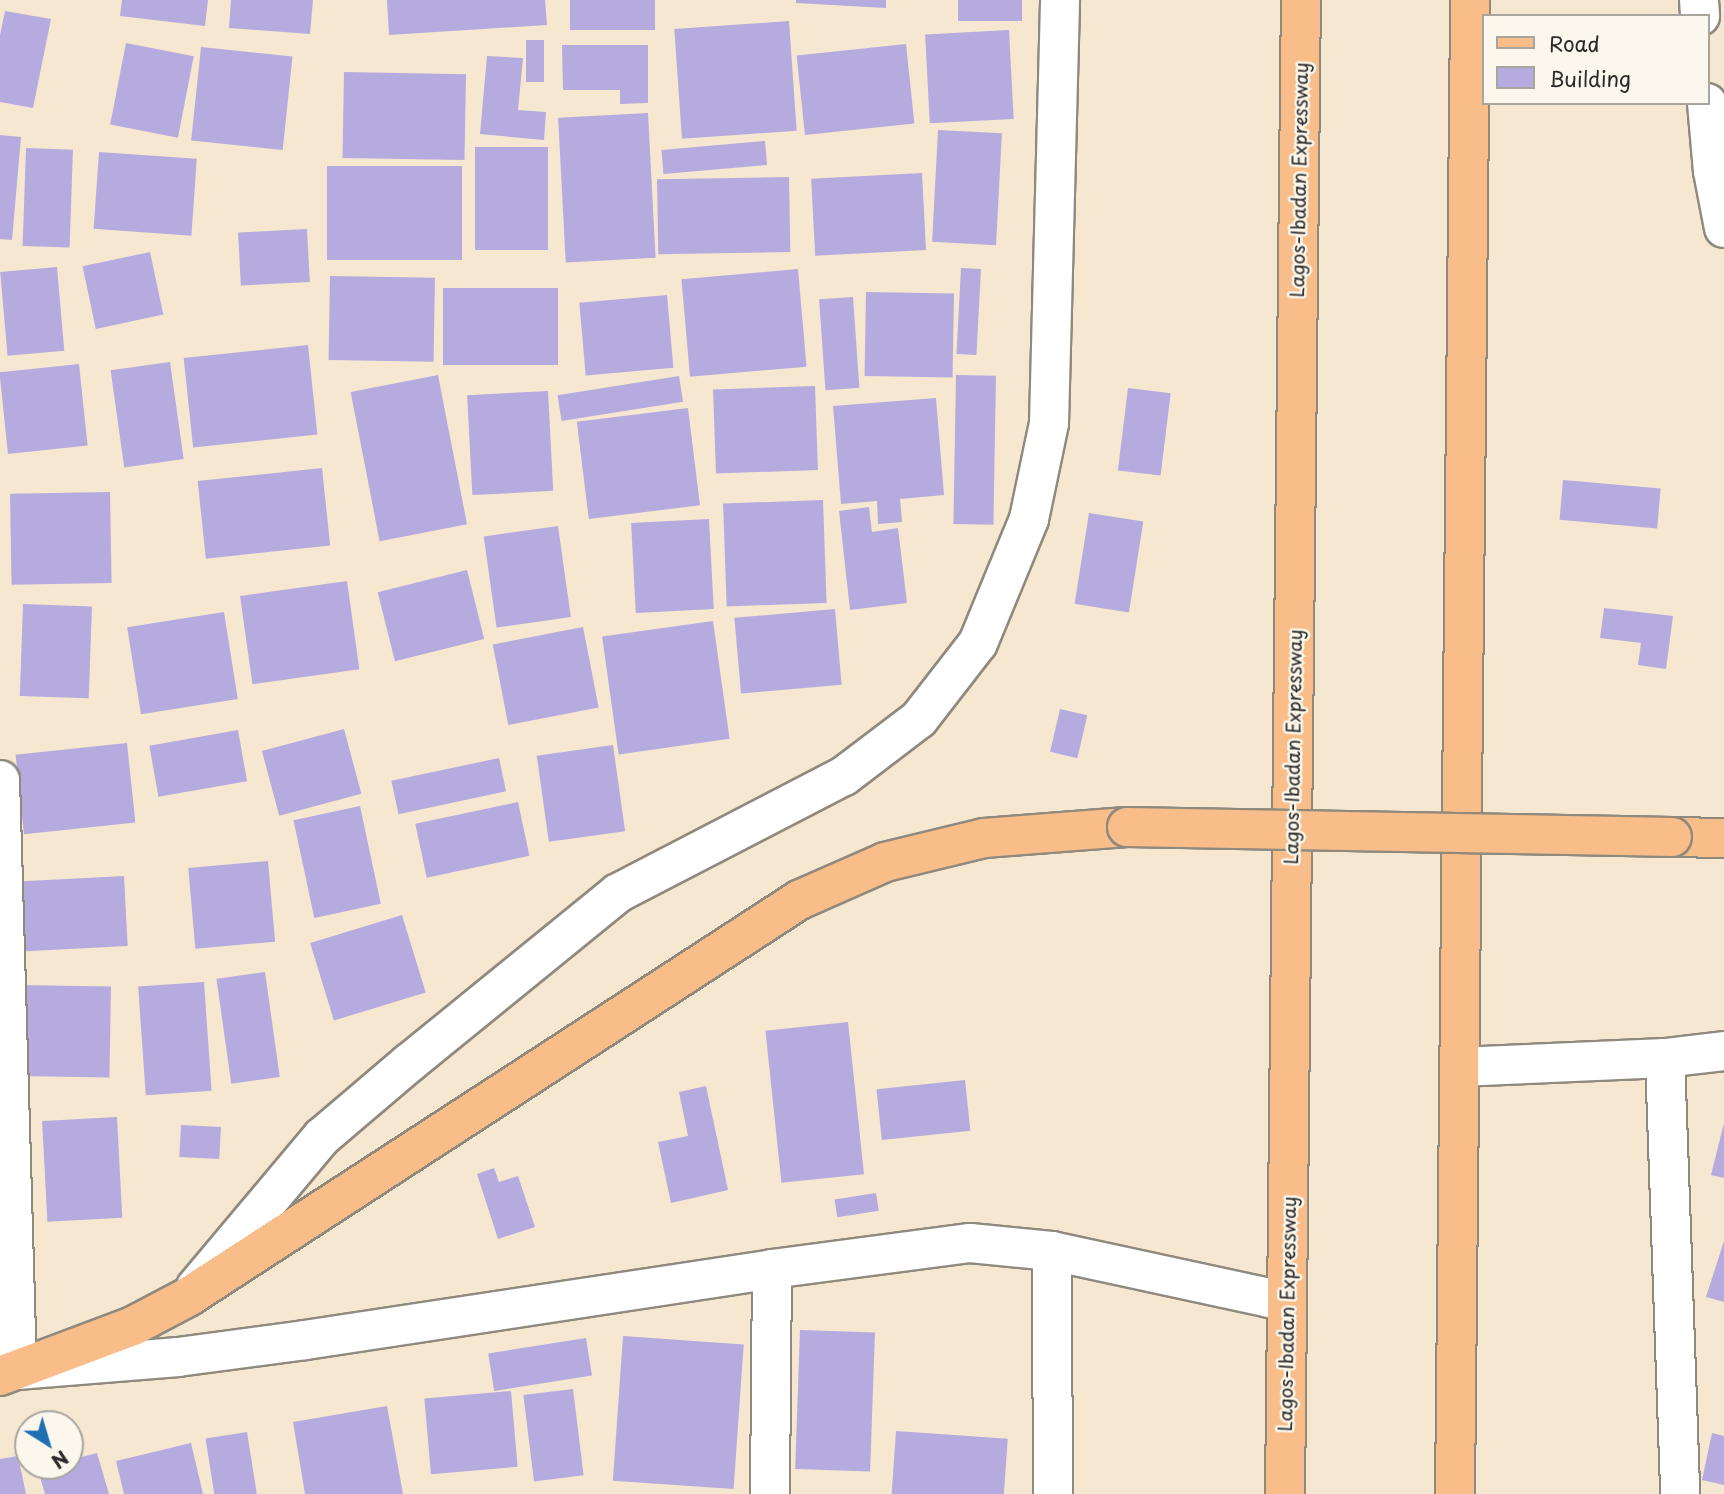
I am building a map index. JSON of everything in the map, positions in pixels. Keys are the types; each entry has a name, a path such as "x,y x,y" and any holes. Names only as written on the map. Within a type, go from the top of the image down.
{"main road":[{"name":"Lagos-Ibadan Expressway","path":"1285,1494 1301,0"},
{"path":"1455,1494 1470,0"},
{"path":"9,1373 133,1326 188,1297 799,900 885,862 984,838 1127,827 1724,838"}],"street":[{"path":"188,1297 322,1137 409,1063 618,892 844,776 919,719 978,643 1029,519 1049,423 1060,0"},
{"path":"1707,105 1713,171 1724,228"},
{"path":"0,780 9,1373 178,1357 304,1340 772,1269 970,1243 1052,1251 1287,1302"},
{"path":"1459,1066 1665,1058 1724,1051"},
{"path":"1665,1058 1680,1494"},
{"path":"1052,1251 1053,1494"},
{"path":"770,1494 772,1269"}],"building":[{"path":"122,0 208,0 205,26 120,16"},
{"path":"231,0 313,0 310,34 229,28"},
{"path":"387,0 545,0 547,25 389,35"},
{"path":"570,0 655,0 655,30 570,30"},
{"path":"796,0 886,0 886,8 796,3"},
{"path":"958,0 1022,0 1022,21 958,21"},
{"path":"5,11 51,19 33,108 0,102 0,35"},
{"path":"789,21 797,131 682,139 674,29"},
{"path":"1009,30 1014,119 930,123 925,34"},
{"path":"526,40 544,40 544,82 526,82"},
{"path":"126,43 194,56 178,138 110,124"},
{"path":"906,44 914,124 805,135 797,55"},
{"path":"562,45 648,45 648,103 620,104 620,90 563,90"},
{"path":"201,47 292,57 283,150 191,140"},
{"path":"487,56 523,58 518,110 546,112 544,140 480,134"},
{"path":"344,72 466,74 464,160 342,158"},
{"path":"648,113 656,258 566,263 558,118"},
{"path":"938,130 1002,133 996,245 932,242"},
{"path":"0,135 21,137 12,240 0,239"},
{"path":"765,141 767,165 663,174 661,150"},
{"path":"475,147 548,147 548,250 475,250"},
{"path":"26,148 73,150 70,248 23,246"},
{"path":"99,152 197,159 191,236 94,229"},
{"path":"327,166 462,166 462,260 327,260"},
{"path":"922,173 926,250 815,256 811,179"},
{"path":"789,177 790,252 658,254 657,179"},
{"path":"307,229 310,282 241,286 238,233"},
{"path":"150,252 163,315 96,329 83,266"},
{"path":"57,267 64,351 8,356 0,272"},
{"path":"961,268 981,269 976,355 956,354"},
{"path":"798,269 807,367 690,377 681,279"},
{"path":"330,276 435,278 434,362 329,360"},
{"path":"443,288 558,288 558,365 443,365"},
{"path":"866,292 954,294 953,378 865,376"},
{"path":"667,295 673,368 586,375 579,303"},
{"path":"853,297 859,388 825,390 819,299"},
{"path":"308,345 317,435 193,448 184,358"},
{"path":"170,362 184,459 124,467 111,370"},
{"path":"79,364 88,446 8,454 0,372"},
{"path":"438,375 467,524 380,541 351,392"},
{"path":"956,375 996,376 993,525 953,524"},
{"path":"679,376 683,402 562,421 558,395"},
{"path":"815,386 818,470 716,474 713,390"},
{"path":"1128,388 1171,393 1161,476 1118,470"},
{"path":"548,391 553,491 472,495 467,395"},
{"path":"936,398 944,495 900,499 902,522 878,524 877,501 841,504 833,406"},
{"path":"688,408 700,505 589,519 577,422"},
{"path":"322,468 330,546 206,559 198,481"},
{"path":"1563,480 1661,489 1657,528 1560,520"},
{"path":"110,492 112,583 12,585 10,494"},
{"path":"823,500 827,603 727,606 723,503"},
{"path":"869,507 872,532 898,528 907,603 850,610 839,511"},
{"path":"1089,513 1143,522 1129,612 1075,604"},
{"path":"709,519 714,609 636,613 631,523"},
{"path":"558,526 571,617 497,628 484,536"},
{"path":"467,570 484,639 395,661 378,592"},
{"path":"347,581 359,669 252,684 240,596"},
{"path":"23,604 92,606 89,698 20,696"},
{"path":"1604,608 1673,616 1666,669 1638,665 1641,643 1600,638"},
{"path":"835,609 842,685 741,694 734,618"},
{"path":"224,612 238,699 141,714 127,627"},
{"path":"713,621 730,739 619,754 602,637"},
{"path":"583,627 599,707 508,725 493,645"},
{"path":"1060,709 1087,715 1077,758 1050,752"},
{"path":"344,729 361,794 279,816 262,751"},
{"path":"238,730 247,781 158,797 149,746"},
{"path":"127,743 135,823 24,834 16,755"},
{"path":"613,745 625,831 549,842 537,756"},
{"path":"499,758 506,791 398,814 391,781"},
{"path":"518,802 529,856 427,878 415,824"},
{"path":"360,806 381,904 314,918 293,820"},
{"path":"268,861 275,942 195,949 188,868"},
{"path":"124,876 128,946 26,951 22,881"},
{"path":"402,915 426,992 334,1021 310,943"},
{"path":"265,972 280,1077 231,1084 216,979"},
{"path":"204,982 212,1091 146,1095 138,987"},
{"path":"19,985 111,987 109,1078 17,1076"},
{"path":"848,1022 864,1174 781,1183 765,1031"},
{"path":"965,1080 970,1131 882,1140 876,1089"},
{"path":"706,1086 728,1190 671,1203 658,1142 688,1136 679,1092"},
{"path":"117,1117 122,1218 47,1222 42,1121"},
{"path":"1724,1123 1724,1178 1711,1175"},
{"path":"181,1125 221,1127 219,1159 179,1157"},
{"path":"494,1168 499,1182 518,1176 535,1227 498,1239 477,1174"},
{"path":"876,1193 879,1211 837,1217 835,1200"},
{"path":"1724,1241 1724,1302 1706,1297"},
{"path":"800,1330 875,1333 870,1472 795,1469"},
{"path":"623,1336 744,1344 734,1489 613,1481"},
{"path":"586,1338 592,1376 494,1391 488,1353"},
{"path":"573,1389 584,1475 534,1481 523,1395"},
{"path":"511,1391 518,1467 431,1474 424,1399"},
{"path":"387,1406 403,1494 305,1494 293,1422"},
{"path":"896,1431 1008,1439 1004,1494 892,1494"},
{"path":"247,1432 257,1494 214,1494 206,1439"},
{"path":"1712,1433 1724,1436 1724,1485 1702,1480"},
{"path":"191,1443 203,1494 124,1494 116,1461"},
{"path":"97,1453 109,1494 45,1494 41,1480 84,1480 84,1456"},
{"path":"14,1457 14,1480 23,1480 26,1494 0,1494 0,1459"}]}
